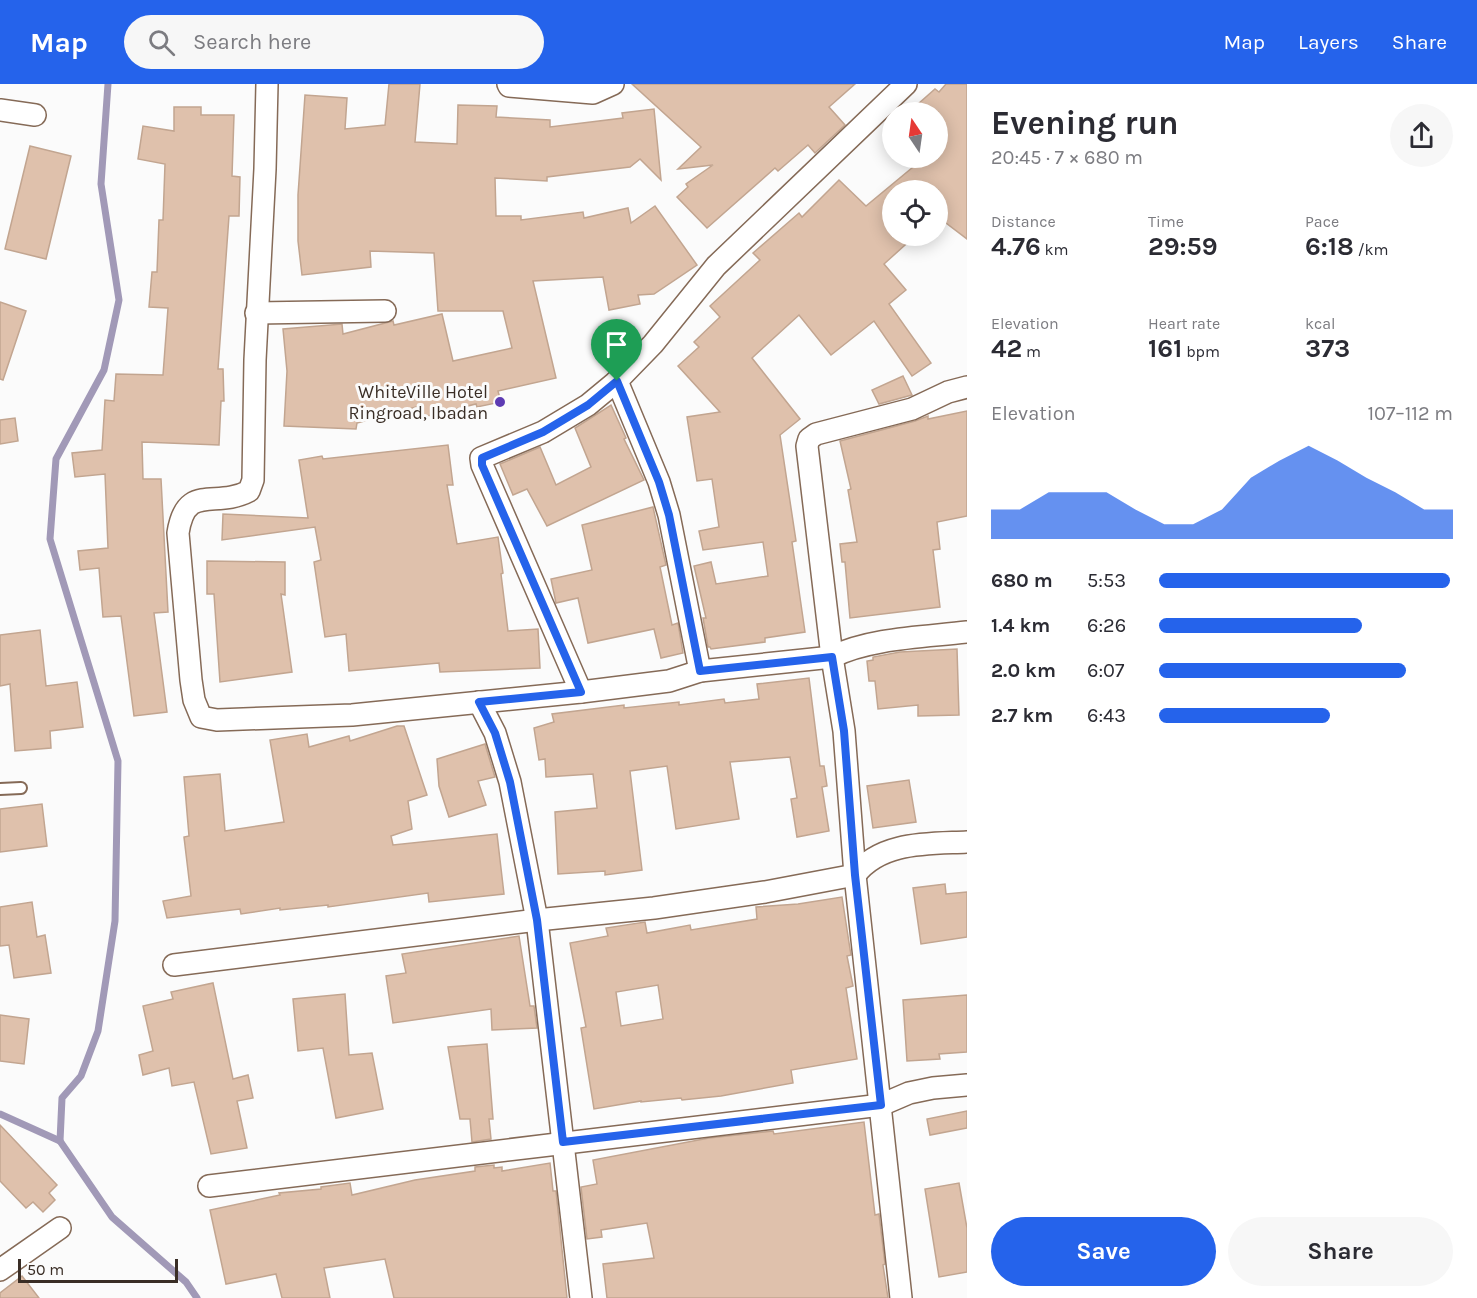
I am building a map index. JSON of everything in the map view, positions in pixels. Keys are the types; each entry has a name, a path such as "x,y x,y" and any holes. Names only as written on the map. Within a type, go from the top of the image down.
{"street":[{"path":"267,84 265,169 256,313 252,480 249,490 238,497 199,501 189,505 181,516 178,533 191,680 194,700 201,717 217,720 352,715 581,692 669,681 700,671 832,657 864,645 967,632"},
{"path":"508,84 593,93 613,84"},
{"path":"581,692 482,465 482,458 543,432 588,405 617,381 653,344 716,266 906,84"},
{"path":"0,110 35,115"},
{"path":"256,313 385,311"},
{"path":"617,381 659,482 669,515 700,671"},
{"path":"901,1298 855,875 844,731 832,657 807,446 809,438 816,434 912,409 948,392 967,387"},
{"path":"479,702 495,733 510,782 537,920 581,1298"},
{"path":"174,965 537,920 654,908 765,892 855,875 863,865 886,851 920,845 967,842"},
{"path":"209,1186 881,1105 909,1093 967,1084"},
{"path":"0,1270 60,1228"}],"lane":[{"path":"0,789 21,788"}],"building":[{"path":"389,84 420,84 415,142 457,144 458,105 497,106 496,117 550,120 550,127 623,118 622,113 654,109 661,180 640,159 630,167 547,177 547,181 495,178 496,216 521,216 521,220 583,212 584,218 628,208 631,223 655,206 697,265 654,294 638,295 640,304 609,310 603,277 533,281 556,378 498,391 501,402 477,407 476,404 423,417 420,406 357,423 356,429 284,426 287,371 283,329 342,324 343,334 393,321 394,325 442,314 453,361 512,348 503,311 438,311 434,253 370,251 371,267 302,275 298,241 298,195 305,95 347,98 345,129 385,125"},
{"path":"632,84 855,84 829,107 845,125 815,153 808,145 778,171 775,168 707,228 677,197 688,187 686,184 713,165 678,169 701,147"},
{"path":"946,84 967,84 967,239 948,225 948,180 897,180 912,168 948,168 948,102 920,102 935,89 939,92"},
{"path":"174,107 201,107 201,115 234,115 232,176 240,177 239,216 229,216 218,369 223,369 224,401 221,401 219,445 142,442 143,479 161,479 168,612 154,613 167,712 134,716 121,616 103,617 99,568 80,570 78,551 108,548 105,474 75,477 72,453 102,450 105,400 114,401 116,374 163,375 168,308 149,307 152,272 157,272 159,220 163,220 165,164 138,159 143,126 174,131"},
{"path":"30,146 71,156 46,259 5,249"},
{"path":"839,180 866,206 882,193 882,246 904,246 884,264 906,290 889,304 931,363 912,376 874,321 831,355 799,315 752,358 800,419 780,435 796,541 792,542 805,632 765,638 765,642 711,649 708,647 703,618 706,618 694,566 711,562 716,584 768,576 763,542 703,550 699,531 719,527 712,479 697,481 687,417 720,412 678,366 699,347 694,342 720,317 710,306 760,260 753,253 799,213 802,217"},
{"path":"0,302 26,311 3,380 0,379"},
{"path":"903,376 912,395 879,404 872,390"},
{"path":"611,405 644,480 547,526 527,489 513,495 500,464 540,447 556,485 591,467 575,428"},
{"path":"967,411 967,516 937,522 940,549 933,550 940,607 850,618 845,562 842,562 840,544 857,542 848,490 851,489 840,441 928,416 928,419"},
{"path":"15,418 18,441 0,444 0,420"},
{"path":"448,445 453,485 447,485 457,544 498,537 508,631 538,629 540,668 440,672 439,663 349,671 346,634 325,637 314,562 321,560 315,527 222,540 223,514 308,518 299,460"},
{"path":"653,507 666,565 660,567 672,625 678,623 683,653 661,658 654,629 588,643 578,598 556,603 551,579 592,570 582,525"},
{"path":"207,561 285,562 285,595 281,594 292,672 220,682 214,594 207,594"},
{"path":"40,630 46,686 77,682 83,727 50,731 51,748 15,751 10,684 0,686 0,635"},
{"path":"957,649 959,715 918,716 918,705 878,709 875,681 869,681 867,661 873,660 873,657 900,652"},
{"path":"809,678 820,766 824,766 827,786 822,787 829,831 797,837 791,799 797,798 790,757 730,762 739,819 676,829 667,766 630,771 642,870 605,875 605,871 558,874 555,812 597,808 593,774 546,777 545,759 539,760 534,728 554,722 552,714 624,705 624,708 679,702 679,705 724,699 725,703 759,699 757,684"},
{"path":"397,726 404,726 427,795 408,801 412,829 391,836 393,845 497,834 504,894 429,902 428,893 328,907 328,905 280,910 280,908 241,914 240,909 167,918 163,901 191,896 184,837 189,836 184,777 220,774 225,831 284,822 270,740 307,734 309,747 349,736 350,741"},
{"path":"485,744 495,777 478,781 486,805 449,817 439,786 437,759"},
{"path":"909,780 916,822 873,828 867,786"},
{"path":"42,804 47,846 0,852 0,809"},
{"path":"945,884 946,894 967,892 967,937 921,944 913,888"},
{"path":"842,897 851,955 847,956 853,986 846,988 857,1059 791,1070 793,1083 721,1096 641,1101 594,1109 581,1028 586,1027 570,943 608,936 606,928 645,922 647,933 690,925 691,930 757,919 756,907 798,904","holes":["658,985 663,1019 621,1026 616,992"]},
{"path":"32,902 37,937 45,935 51,973 14,978 9,945 0,946 0,907"},
{"path":"519,936 530,1006 534,1006 537,1028 492,1030 491,1009 393,1023 386,976 406,973 402,954"},
{"path":"213,983 233,1079 248,1075 253,1098 237,1101 247,1148 211,1154 194,1082 172,1086 169,1068 143,1075 139,1055 153,1051 143,1006 173,999 171,992"},
{"path":"345,994 349,1055 372,1053 383,1109 336,1118 323,1048 298,1051 293,999"},
{"path":"967,995 967,1052 939,1054 940,1059 907,1061 903,1000"},
{"path":"0,1015 29,1019 24,1064 0,1061"},
{"path":"487,1044 493,1119 489,1119 491,1139 472,1142 470,1119 460,1119 448,1047"},
{"path":"967,1111 967,1128 930,1135 927,1119"},
{"path":"864,1122 875,1215 879,1214 888,1298 607,1298 603,1264 654,1258 647,1223 601,1230 602,1237 587,1239 581,1187 597,1184 593,1160 709,1138 773,1131 774,1134"},
{"path":"0,1125 57,1185 49,1193 55,1200 43,1212 33,1202 26,1208 0,1181"},
{"path":"550,1163 553,1191 556,1191 567,1298 394,1298 385,1259 324,1268 330,1298 282,1298 276,1274 226,1284 210,1210 280,1195 279,1193 321,1189 321,1187 350,1183 352,1195 415,1180 475,1171 475,1167 494,1165 494,1168 502,1167 502,1171"},
{"path":"959,1183 967,1228 967,1272 939,1277 925,1189"},
{"path":"22,1276 39,1298 0,1298 0,1293"}],"waterway":[{"path":"108,84 101,184 119,300 104,370 56,459 50,539 118,761 115,921 98,1031 81,1076 62,1098 60,1141 112,1217 186,1282 197,1298"},
{"path":"0,1114 60,1141"}],"place":[{"name":"WhiteVille Hotel Ringroad, Ibadan","path":"500,402"}],"route":[{"path":"617,381 659,482 669,515 700,671 832,657 844,731 855,875 881,1105 563,1142 537,920 510,782 495,733 479,702 581,692 482,465 482,458 543,432 588,405 617,381"}]}
